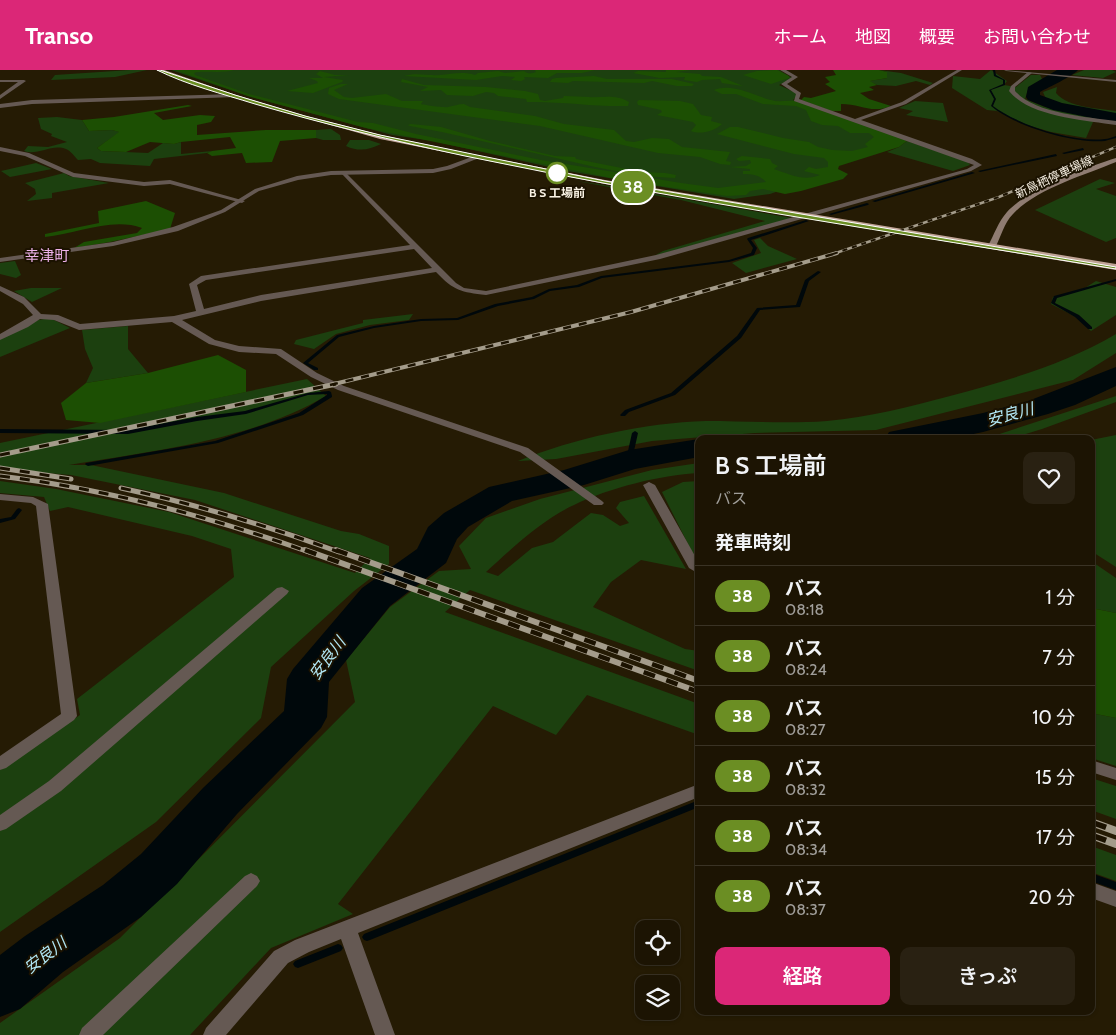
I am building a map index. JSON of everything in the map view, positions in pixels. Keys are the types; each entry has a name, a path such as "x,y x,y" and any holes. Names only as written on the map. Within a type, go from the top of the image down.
{"highway":[{"path":"159,70 234,96 380,136 477,157 605,182 1116,267"}],"main road":[{"name":"新鳥栖停車場線","path":"992,246 1002,222 1014,209 1053,187 1116,160"}],"street":[{"path":"344,173 437,270 462,290 486,293 657,257 969,170 979,165 970,160 796,100 799,94 782,84 796,77 782,70"},
{"path":"859,121 858,119 860,118 904,103 960,70"},
{"path":"1006,70 1116,80"},
{"path":"1030,72 1013,86 1014,96 1020,100 1048,110 1116,123"},
{"path":"0,81 24,81 0,97"},
{"path":"0,106 32,102 234,96"},
{"path":"0,149 27,154 73,175 144,184 170,182 242,201"},
{"path":"0,260 87,249 141,238 183,226 223,211 257,190 284,181 313,175 433,171 449,168 477,157"},
{"path":"201,312 193,284 204,278 415,247"},
{"path":"0,337 25,325 38,316 55,317 79,327 174,319 261,298 437,270"},
{"path":"0,288 20,298 36,311 38,316"},
{"path":"174,319 212,342 239,349 278,351 314,375 341,388 524,450 596,501"},
{"path":"649,485 695,568"},
{"path":"0,497 33,500 42,504 69,716 0,764"},
{"path":"0,824 55,786 282,591"},
{"path":"1095,767 1116,774"},
{"path":"213,1035 281,957 302,946 695,792"},
{"path":"89,1035 251,881"},
{"path":"1095,891 1116,899"},
{"path":"347,929 386,1035"}],"green space":[{"path":"147,70 115,77 51,80 55,75"},
{"path":"171,70 779,70 792,78 779,85 796,93 797,96 793,100 907,139 838,165 832,172 770,194 734,199 567,171 433,141 392,135 251,97"},
{"path":"175,70 234,70 194,73 195,75 249,94 358,122 373,123 541,160 718,188 766,182 756,175 743,174 743,171 750,171 750,169 730,167 746,166 751,163 750,160 739,161 736,159 742,156 770,159 772,163 778,166 774,169 808,178 820,175 804,171 809,167 816,169 828,167 828,162 824,158 794,154 717,134 730,127 809,142 818,147 832,150 852,151 868,147 865,144 874,137 869,133 850,133 838,126 822,125 811,121 806,110 796,106 763,104 736,94 722,94 714,90 721,88 737,89 775,101 795,101 907,141 899,147 839,166 838,169 848,174 843,179 785,194 763,189 750,191 746,195 727,196 621,180 366,128 248,96"},
{"path":"535,70 595,70 582,73 557,73 548,78 524,77 525,79 521,81 511,80 515,77 502,76 476,80 404,76 413,74 462,73 475,75 498,71 505,73 524,71 531,73 536,72"},
{"path":"666,70 691,70 676,72 721,77 743,86 722,83 720,79 697,82 684,80 685,77 660,78 633,73 638,71 666,72"},
{"path":"777,70 789,76 789,78 771,84 743,75 757,71"},
{"path":"833,70 879,70 887,72 887,78 870,81 877,85 869,87 874,90 860,93 869,99 891,106 872,109 841,104 841,111 832,111 801,100 804,97 811,98 836,91 825,84 830,82 825,77 836,75"},
{"path":"879,70 901,73 933,83 930,85 916,81 896,86 877,85 869,81 887,78 887,72"},
{"path":"991,70 1007,81 1004,85 1016,87 1031,75 1040,75 1043,81 1028,90 1025,99 1045,107 1116,122 1101,120 1093,122 1086,138 1051,132 1027,125 997,111 987,110 952,88 953,76 980,79"},
{"path":"1084,70 1112,70 1116,72 1103,78 1072,75"},
{"path":"320,71 335,75 349,75 324,77 343,80 313,93 287,91 318,83 309,78 323,78 316,74"},
{"path":"594,76 607,79 672,79 694,84 692,86 677,86 652,81 644,83 550,82 556,78"},
{"path":"402,79 424,85 486,87 525,91 538,94 540,100 545,101 563,98 564,96 614,97 629,102 628,106 603,106 527,102 526,99 498,96 494,93 486,92 473,96 447,95 441,90 420,91 428,87 401,82"},
{"path":"348,84 334,90 344,97 352,98 386,94 402,101 423,101 421,104 435,106 446,107 464,104 470,107 535,116 564,124 614,130 626,141 634,142 652,138 669,139 682,147 730,152 726,161 731,162 730,165 720,164 700,157 658,153 540,126 339,99 328,94 329,88"},
{"path":"1057,87 1056,93 1068,102 1116,111 1116,115 1087,111 1046,99 1043,92"},
{"path":"639,100 680,101 693,104 701,115 712,117 711,121 722,124 707,132 691,131 696,125 693,122 657,115 662,112 661,110 638,105 637,102"},
{"path":"915,101 943,103 948,122 906,115 913,111 899,108"},
{"path":"188,105 192,106 154,113 163,120 200,115 215,116 211,122 197,125 197,135 266,130 316,130 316,138 280,141 272,162 246,163 242,153 212,156 207,153 236,148 230,137 174,144 150,142 126,152 101,151 97,148 119,132 112,130 89,131 82,120 114,117"},
{"path":"57,117 82,120 89,131 112,130 120,132 97,148 101,151 148,153 163,143 174,144 181,142 181,154 212,151 154,159 150,166 100,163 91,159 78,160 66,149 56,147 34,152 24,151 28,146 48,147 67,142 51,136 52,134 41,129 38,118"},
{"path":"408,125 441,127 555,156 575,157 576,159 642,172 676,175 675,178 642,176 595,167"},
{"path":"331,129 340,135 341,140 316,138 316,130"},
{"path":"350,140 369,140 381,144 360,150 346,146"},
{"path":"907,141 968,162 970,165 953,171 887,152"},
{"path":"36,163 52,169 10,177 1,171"},
{"path":"64,173 69,176 109,183 52,193 52,198 27,201 36,194 35,189 25,183"},
{"path":"1100,179 1115,183 1096,189 1116,196 1116,238 1106,242 1035,210"},
{"path":"576,181 792,218 654,256 663,251 765,221 681,200"},
{"path":"146,201 175,213 170,229 74,248 84,242 137,233 142,228 119,224 106,225 45,237 45,234 99,223 98,211"},
{"path":"760,238 768,246 797,259 746,273 732,263 761,253 754,240"},
{"path":"15,261 21,275 16,278 0,274 0,263"},
{"path":"1096,281 1116,287 1116,315 1091,331 1076,317 1051,304 1053,297 1085,288"},
{"path":"31,288 62,288 32,302 14,291"},
{"path":"413,314 409,320 370,325 336,334 314,349 294,344 296,340 363,323 363,320"},
{"path":"50,318 70,328 0,357 0,339 38,320"},
{"path":"128,326 128,349 148,373 86,383 93,368 85,349 82,330"},
{"path":"1116,334 1116,353 1073,380 876,430 695,435 695,438 652,441 556,459 518,461 563,445 634,428 706,421 827,421 889,411 1014,378 1056,363 1097,345"},
{"path":"218,355 246,370 246,392 100,423 66,420 61,403 86,383 148,373"},
{"path":"307,379 326,396 266,424 201,442 69,465 91,465 224,493 341,531 359,534 389,546 389,564 354,591 271,667 261,718 156,822 0,932 0,770 80,715 77,699 234,577 231,549 192,536 68,507 50,511 44,497 0,493 0,481 56,489 169,512 355,573 370,558 195,500 71,475 0,469 0,443"},
{"path":"1116,396 1116,402 1042,429 1022,435 996,435"},
{"path":"1116,435 1116,567 1095,554 1095,439"},
{"path":"695,464 695,473 668,476 635,483 603,493 562,511 528,535 486,572 498,576 532,548 553,542 591,513 603,515 620,526 629,523 616,508 620,502 644,496 686,569 641,560 611,582 593,607 685,649 695,650 695,670 470,590 445,612 695,703 695,734 587,695 556,735 493,706 338,904 353,914 271,948 190,1035 0,1035 0,1023 120,938 355,702 346,660 390,607 439,571 471,569 459,546 486,518 540,499 652,470"},
{"path":"695,481 695,558 662,492 683,482"},
{"path":"1095,564 1116,578 1116,613 1095,609"},
{"path":"1095,609 1116,613 1116,718 1095,714"},
{"path":"1095,714 1116,718 1116,766 1095,759"},
{"path":"1095,779 1116,786 1116,819 1095,811"},
{"path":"1095,847 1116,855 1116,881 1095,873"}],"waterway":[{"path":"994,70 995,75 1004,80 1004,84 990,90 995,99 992,106 1015,121 1052,133 1089,140 1105,140 1116,137"},
{"name":"安良川","path":"1071,70 1062,73 1033,90 1033,97 1058,107 1116,118"},
{"path":"1064,153 1083,149"},
{"path":"980,171 1056,155"},
{"path":"874,201 973,173"},
{"path":"831,214 867,204"},
{"path":"316,369 305,363 337,336 374,327 421,320 458,319 497,305 533,298 549,290 578,286 601,277 729,261 753,254 755,248 749,239 807,221"},
{"path":"623,415 627,411 673,394 739,337 759,309 798,306 807,280 819,272"},
{"path":"1090,328 1077,316 1053,303 1055,297 1116,280"},
{"name":"安良川","path":"922,435 983,423 1038,408 1091,388 1116,375"},
{"path":"0,431 128,432 246,412 308,394 329,392 330,396 301,414 216,442 88,464"},
{"path":"629,460 635,433"},
{"name":"安良川","path":"0,990 44,954 122,901 159,869 220,801 305,717 308,679 376,597 433,555 441,535 456,520 501,494 572,478 629,460 695,449"},
{"path":"0,521 13,518 19,510"},
{"path":"367,937 695,805"},
{"path":"1095,878 1116,886"},
{"path":"298,964 338,948"}],"railway":[{"path":"833,254 999,197 1116,147"},
{"path":"330,385 631,312 837,253"},
{"path":"0,455 336,384"},
{"path":"0,468 71,479"},
{"path":"0,476 79,488 156,505 233,527 309,552"},
{"path":"121,488 231,516 339,552"},
{"path":"305,550 695,691"},
{"path":"336,550 695,680"},
{"path":"1095,823 1116,831"},
{"path":"1095,836 1116,844"}],"bus line":[{"name":"38","path":"159,70 175,77 304,117 477,157 605,182 1116,267"}],"place":[{"name":"B S 工場前","path":"557,173"}],"district":[{"name":"幸津町","path":"47,256"}]}
